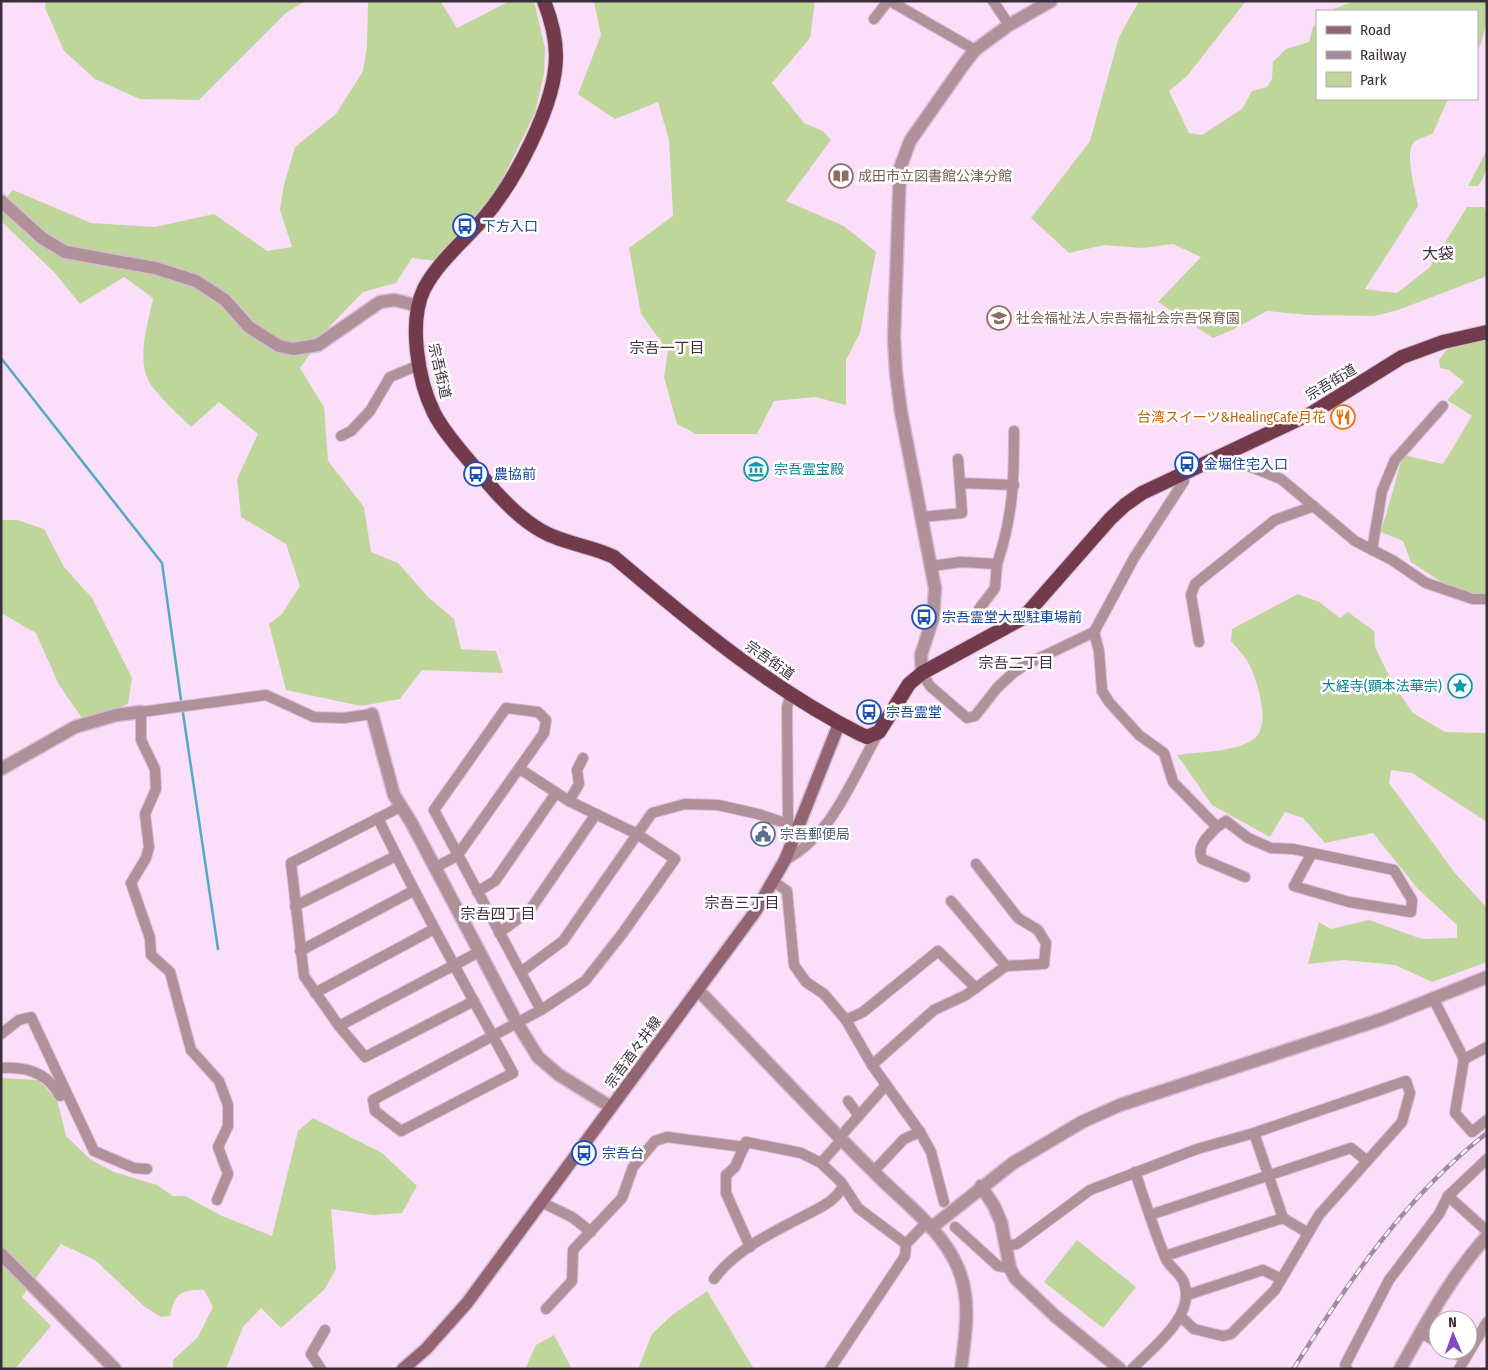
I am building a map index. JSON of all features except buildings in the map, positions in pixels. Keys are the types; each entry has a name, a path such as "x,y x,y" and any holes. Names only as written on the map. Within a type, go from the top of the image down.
{"highway":[{"name":"宗吾街道","path":"544,1 554,34 556,57 549,96 537,126 505,191 483,219 438,267 424,290 419,306 417,340 419,364 425,390 445,432 495,491 528,522 555,538 597,549 614,557 726,650 839,724 867,737 874,736 879,732 909,684 922,673 1023,618 1125,505 1142,493 1312,413 1402,357 1443,342 1487,332"}],"main road":[{"name":"宗吾酒々井線","path":"403,1369 448,1326 755,912 785,860 792,826 839,724"}],"street":[{"path":"874,19 889,1 976,50"},
{"path":"993,1 1008,25"},
{"path":"1051,1 1008,25 976,50 964,64 910,141 903,156 898,182 894,338 896,372 901,412 935,588 933,618 921,655 922,673 930,686 967,718 975,716 997,688 1012,673 1094,632 1144,542 1184,481 1182,474"},
{"path":"1,201 42,238 65,252 155,268 196,281 225,300 249,327 279,346 293,349 318,345 380,302 395,300 419,306"},
{"path":"342,436 351,431 370,411 390,377 419,364"},
{"path":"1372,550 1382,491 1395,460 1443,406"},
{"path":"979,609 995,588 997,564 1008,530 1014,485 1014,431"},
{"path":"1221,455 1281,479 1347,536 1392,560 1426,583 1473,599 1487,599"},
{"path":"922,517 962,513 958,459"},
{"path":"960,483 1014,485"},
{"path":"1199,642 1191,595 1195,584 1275,520 1314,506"},
{"path":"932,566 961,562 997,564"},
{"path":"1094,632 1099,651 1102,691 1109,702 1139,735 1164,754 1173,782 1217,827"},
{"path":"521,972 563,941 652,813 685,804 718,805 758,814 792,826 787,707 791,694"},
{"path":"1,769 75,727 116,715 266,695 314,717 343,718 372,714 394,796 517,1023 538,1057 559,1076 611,1108"},
{"path":"434,868 458,856 520,769 544,733 546,720 538,712 506,708 434,810 458,856 477,892 541,1010"},
{"path":"141,712 142,740 155,769 156,788 145,814 148,852 131,884 150,938 151,955 170,972 191,1050 219,1081 228,1106 228,1126 218,1147 228,1174 217,1200"},
{"path":"785,860 812,842 833,816 879,732"},
{"path":"569,801 579,784 578,770 583,758"},
{"path":"378,818 413,891 454,965 474,1002 493,1036 513,1073 401,1131 375,1111 373,1100 493,1036 541,1010 585,981 622,934 675,859 637,834 569,801 520,769"},
{"path":"477,892 495,881 556,793"},
{"path":"400,807 291,863 304,976 339,1026 365,1057 474,1002"},
{"path":"499,933 530,910 596,814"},
{"path":"1245,877 1202,859 1199,853 1200,846 1217,827 1226,821 1248,838 1271,848 1293,849 1394,870 1412,900 1411,912 1349,902 1294,886 1312,853"},
{"path":"296,906 396,856"},
{"path":"872,1065 934,1010 966,995 1006,966 1044,964 1046,943 1038,930 1018,918 976,864"},
{"path":"773,881 787,891 794,964 806,982 824,994 846,1020 872,1065 920,1132 930,1152 944,1202"},
{"path":"300,951 413,891"},
{"path":"950,901 1006,966"},
{"path":"315,993 434,929"},
{"path":"846,1020 863,1012 938,951 976,988"},
{"path":"339,1026 479,952"},
{"path":"830,1369 905,1256 906,1244 928,1225 981,1186 1048,1141 1120,1105 1434,1000 1487,977"},
{"path":"698,990 873,1172 928,1225 953,1258 963,1281 966,1312 962,1369"},
{"path":"1434,1000 1464,1059 1455,1113 1472,1132 1487,1120"},
{"path":"1,1034 19,1020 31,1017 94,1151 134,1168 147,1169"},
{"path":"1464,1059 1487,1047"},
{"path":"1,1068 19,1066 38,1073 54,1084 60,1096"},
{"path":"1005,1246 1017,1244 1081,1194 1197,1150 1254,1133 1406,1081 1410,1093 1402,1122 1319,1215 1275,1290 1231,1334 1223,1336 1194,1329 1181,1317"},
{"path":"820,1163 886,1085"},
{"path":"848,1101 858,1116"},
{"path":"873,1172 904,1139 920,1132"},
{"path":"1254,1133 1283,1218 1308,1233"},
{"path":"546,1309 572,1281 573,1250 622,1198 633,1167 655,1141 668,1137 744,1147"},
{"path":"750,1247 725,1189 726,1175 735,1167 746,1142 802,1153 820,1163 843,1186 858,1208 906,1244"},
{"path":"1150,1215 1351,1148 1367,1161"},
{"path":"1347,1369 1345,1365 1389,1280 1439,1214 1448,1196 1487,1159"},
{"path":"1132,1369 1181,1317 1187,1295 1179,1273 1165,1256 1135,1172"},
{"path":"714,1279 722,1268 737,1254 805,1215 822,1208 843,1186"},
{"path":"981,1186 994,1206 1001,1222 1010,1268 1023,1287 1120,1369"},
{"path":"1448,1196 1487,1231"},
{"path":"540,1202 572,1217 591,1232"},
{"path":"1165,1256 1283,1218"},
{"path":"955,1227 998,1266 1010,1268"},
{"path":"1400,1369 1420,1332 1471,1253 1487,1236"},
{"path":"1,1254 115,1369"},
{"path":"1187,1295 1263,1270 1281,1279"},
{"path":"1478,1337 1487,1322"},
{"path":"321,1369 311,1354 325,1330"},
{"path":"1420,1332 1428,1337"}],"green space":[{"path":"46,1 305,1 286,13 199,100 140,99 95,79 64,51 45,8"},
{"path":"368,1 443,1 442,4 457,28 510,1 534,1 545,48 544,74 535,113 495,194 437,261 412,258 396,283 363,292 331,325 300,368 324,407 328,461 364,507 371,552 398,563 428,597 454,619 461,649 496,651 503,673 422,670 400,699 361,706 286,690 269,624 282,614 300,586 286,544 241,517 237,479 258,434 219,402 191,427 160,396 146,375 143,354 144,342 153,298 124,277 80,304 55,273 1,221 1,204 13,190 91,223 155,227 214,214 267,251 292,247 280,210 284,185 295,147 336,114 363,71 367,46"},
{"path":"566,1 815,1 810,38 772,83 804,123 823,131 831,140 786,201 844,226 876,252 860,333 846,360 846,405 815,397 774,401 757,434 696,434 677,424 664,377 668,351 641,314 629,248 673,216 669,140 658,102 615,119 578,94 601,35 594,2"},
{"path":"1139,1 1246,1 1187,76 1169,91 1189,133 1202,135 1242,109 1252,91 1267,87 1272,79 1273,62 1286,49 1309,42 1313,27 1316,24 1316,100 1448,100 1433,133 1415,141 1410,153 1418,206 1365,289 1397,293 1430,267 1467,207 1484,207 1487,214 1487,276 1398,310 1374,316 1308,315 1267,311 1213,338 1158,302 1201,257 1173,244 1142,248 1104,245 1069,253 1031,218 1090,141 1119,37"},
{"path":"1355,1 1487,1 1484,34 1478,50 1478,10 1331,10"},
{"path":"1487,150 1486,169 1481,182 1478,186 1468,186"},
{"path":"1487,337 1487,596 1449,587 1411,562 1403,541 1381,532 1403,455 1443,464 1472,416 1447,400 1464,382 1449,370 1440,368 1439,360 1450,345"},
{"path":"1,520 17,520 44,529 64,567 92,598 132,678 128,704 99,715 82,718 59,685 36,633 1,613"},
{"path":"1298,594 1319,602 1340,618 1348,612 1374,631 1375,647 1393,684 1413,713 1445,732 1486,733 1487,731 1487,822 1412,773 1391,770 1389,783 1455,873 1487,908 1487,962 1432,982 1395,965 1344,960 1308,964 1319,922 1331,929 1369,920 1422,939 1457,938 1457,925 1418,889 1373,833 1325,843 1303,818 1285,812 1270,837 1212,805 1177,755 1228,749 1248,743 1255,738 1260,731 1262,722 1261,699 1250,666 1231,641 1232,629"},
{"path":"1,1078 38,1080 57,1099 66,1136 91,1160 114,1172 157,1185 173,1196 185,1196 222,1216 272,1236 298,1131 313,1118 382,1153 417,1186 402,1213 374,1215 331,1209 336,1269 324,1290 281,1328 261,1308 243,1327 226,1369 173,1369 173,1360 198,1337 213,1307 204,1290 180,1294 174,1302 170,1316 161,1317 145,1307 95,1260 61,1244 22,1297 51,1326 15,1369 1,1369"},
{"path":"1077,1240 1136,1287 1103,1328 1044,1282"},
{"path":"707,1291 754,1369 638,1369 652,1334 671,1316"},
{"path":"554,1335 572,1369 525,1369 536,1345"}],"waterway":[{"path":"1,358 162,563 181,700"},
{"path":"183,713 218,949"}],"railway":[{"path":"1294,1368 1357,1272 1380,1242 1430,1184 1487,1133"}],"place":[{"name":"成田市立図書館公津分館","path":"841,176"},
{"name":"下方入口","path":"465,226"},
{"name":"社会福祉法人宗吾福祉会宗吾保育園","path":"999,318"},
{"name":"台湾スイーツ&HealingCafe月花","path":"1343,417"},
{"name":"金堀住宅入口","path":"1187,464"},
{"name":"宗吾霊宝殿","path":"756,469"},
{"name":"農協前","path":"476,474"},
{"name":"宗吾霊堂大型駐車場前","path":"924,617"},
{"name":"大経寺(顕本法華宗)","path":"1460,686"},
{"name":"宗吾霊堂","path":"869,712"},
{"name":"宗吾郵便局","path":"763,834"},
{"name":"宗吾台","path":"584,1153"}],"district":[{"name":"大袋","path":"1438,253"},
{"name":"宗吾一丁目","path":"667,348"},
{"name":"宗吾二丁目","path":"1016,663"},
{"name":"宗吾三丁目","path":"742,903"},
{"name":"宗吾四丁目","path":"498,914"}]}
